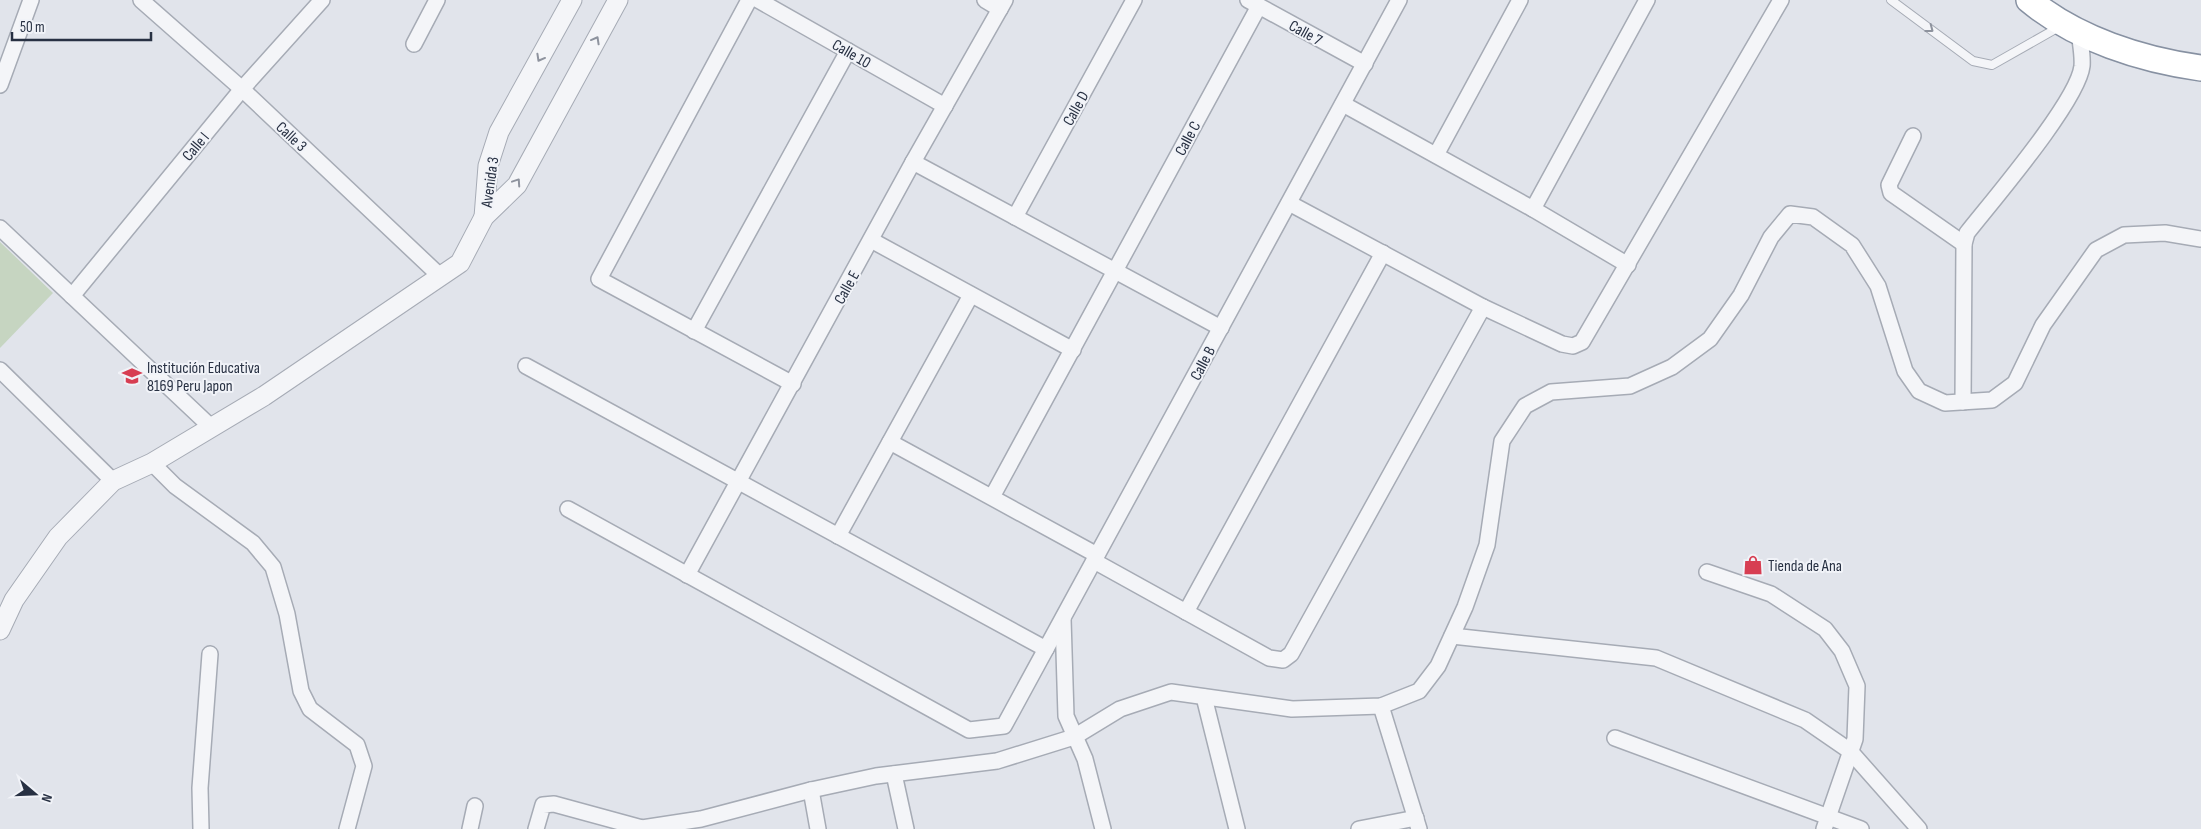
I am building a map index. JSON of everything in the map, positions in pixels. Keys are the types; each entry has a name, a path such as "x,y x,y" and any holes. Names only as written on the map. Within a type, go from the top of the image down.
{"highway":[{"path":"2029,0 2072,28 2143,56 2201,68"}],"street":[{"path":"0,85 31,0"},
{"name":"Calle 3","path":"141,0 242,89 440,276"},
{"name":"Calle I","path":"72,296 242,89 322,0"},
{"path":"414,44 438,0"},
{"name":"Avenida 3","path":"484,217 488,166 499,132 572,0"},
{"name":"Avenida 3","path":"484,217 517,185 618,0"},
{"path":"749,0 599,279 793,384"},
{"name":"Calle 10","path":"758,0 945,106"},
{"path":"985,0 1003,5"},
{"name":"Calle D","path":"1015,217 1134,0"},
{"name":"Calle B","path":"687,575 969,730 1004,726 1399,0"},
{"path":"1436,155 1520,0"},
{"path":"1533,209 1647,0"},
{"path":"1289,202 1482,307 1562,344 1573,346 1582,342 1781,0"},
{"name":"Calle 7","path":"1253,3 1364,64"},
{"name":"Calle C","path":"992,497 1116,271 1253,3"},
{"name":"Calle E","path":"687,575 945,106 1003,5"},
{"path":"1963,402 1964,244 1967,233 2063,108 2078,79 2082,65 2072,28"},
{"path":"694,330 848,51"},
{"path":"1342,104 1533,209 1628,265"},
{"path":"1913,136 1889,185 1891,193 1964,244"},
{"path":"914,162 1220,328"},
{"path":"536,829 543,805 554,804 642,828 702,824 811,790 894,774 997,761 1074,737 1120,710 1171,692 1292,709 1381,706 1419,691 1438,666 1465,607 1487,545 1502,441 1524,406 1551,392 1630,386 1672,367 1710,339 1741,295 1771,237 1790,214 1813,217 1852,245 1878,286 1905,371 1919,391 1945,402 1992,400 2015,383 2043,325 2096,250 2124,235 2165,233 2201,239"},
{"path":"0,630 14,600 58,538 113,481 152,463 264,396 460,263 484,217"},
{"path":"0,228 211,427"},
{"path":"871,240 1073,350"},
{"path":"1186,612 1383,253"},
{"path":"838,536 971,295"},
{"path":"890,442 992,497 1186,612 1270,658 1283,660 1292,654 1482,307"},
{"path":"526,366 1046,649"},
{"path":"0,370 113,481"},
{"path":"152,463 175,486 253,543 273,568 287,614 301,691 310,709 357,745 364,766 347,829"},
{"path":"568,509 687,575"},
{"path":"1707,572 1771,594 1825,630 1842,651 1857,686 1855,738 1826,822"},
{"path":"1063,617 1066,716 1085,759 1103,829"},
{"path":"1452,636 1656,658 1805,720 1850,751 1919,829"},
{"path":"201,829 200,788 210,654"},
{"path":"1204,697 1237,829"},
{"path":"1359,829 1418,823 1381,706"},
{"path":"1616,738 1826,822 1861,829"},
{"path":"894,774 906,829"},
{"path":"811,790 818,829"},
{"path":"470,829 475,806"}],"lane":[{"path":"1891,0 1973,61 1992,65 2032,40 2072,28"}],"green space":[{"path":"0,242 53,293 0,348"}],"place":[{"name":"Institución Educativa 8169 Peru Japon","path":"132,376"},
{"name":"Tienda de Ana","path":"1753,565"}]}
